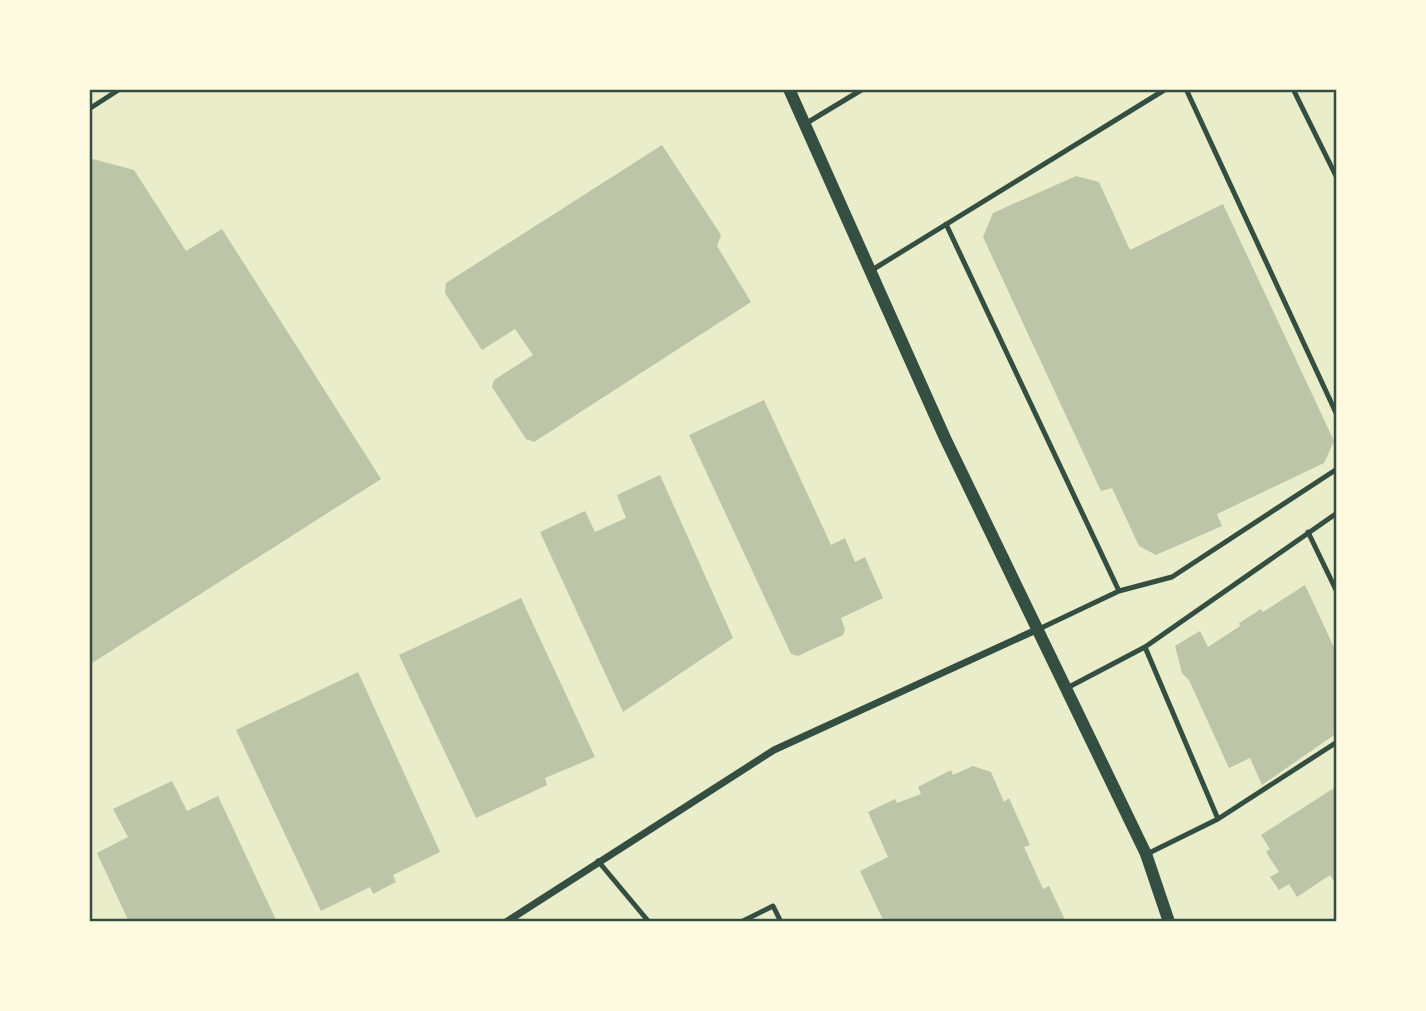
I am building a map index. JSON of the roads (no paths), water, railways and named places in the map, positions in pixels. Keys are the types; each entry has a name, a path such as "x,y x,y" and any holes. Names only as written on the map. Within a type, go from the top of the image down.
{"street":[{"path":"789,89 945,438 1146,855 1169,922"},
{"path":"506,922 784,745 1036,630"}],"lane":[{"path":"89,109 120,89"},
{"path":"805,124 863,89"},
{"path":"872,270 1166,89"},
{"path":"1186,89 1337,415"},
{"path":"1293,89 1337,178"},
{"path":"946,224 1119,591"},
{"path":"1036,630 1119,591 1171,578 1337,469"},
{"path":"1067,688 1144,647 1337,513"},
{"path":"1308,532 1337,592"},
{"path":"1144,647 1218,819"},
{"path":"1146,855 1218,819 1337,742"},
{"path":"598,861 649,922"},
{"path":"741,922 773,906 780,922"}]}
